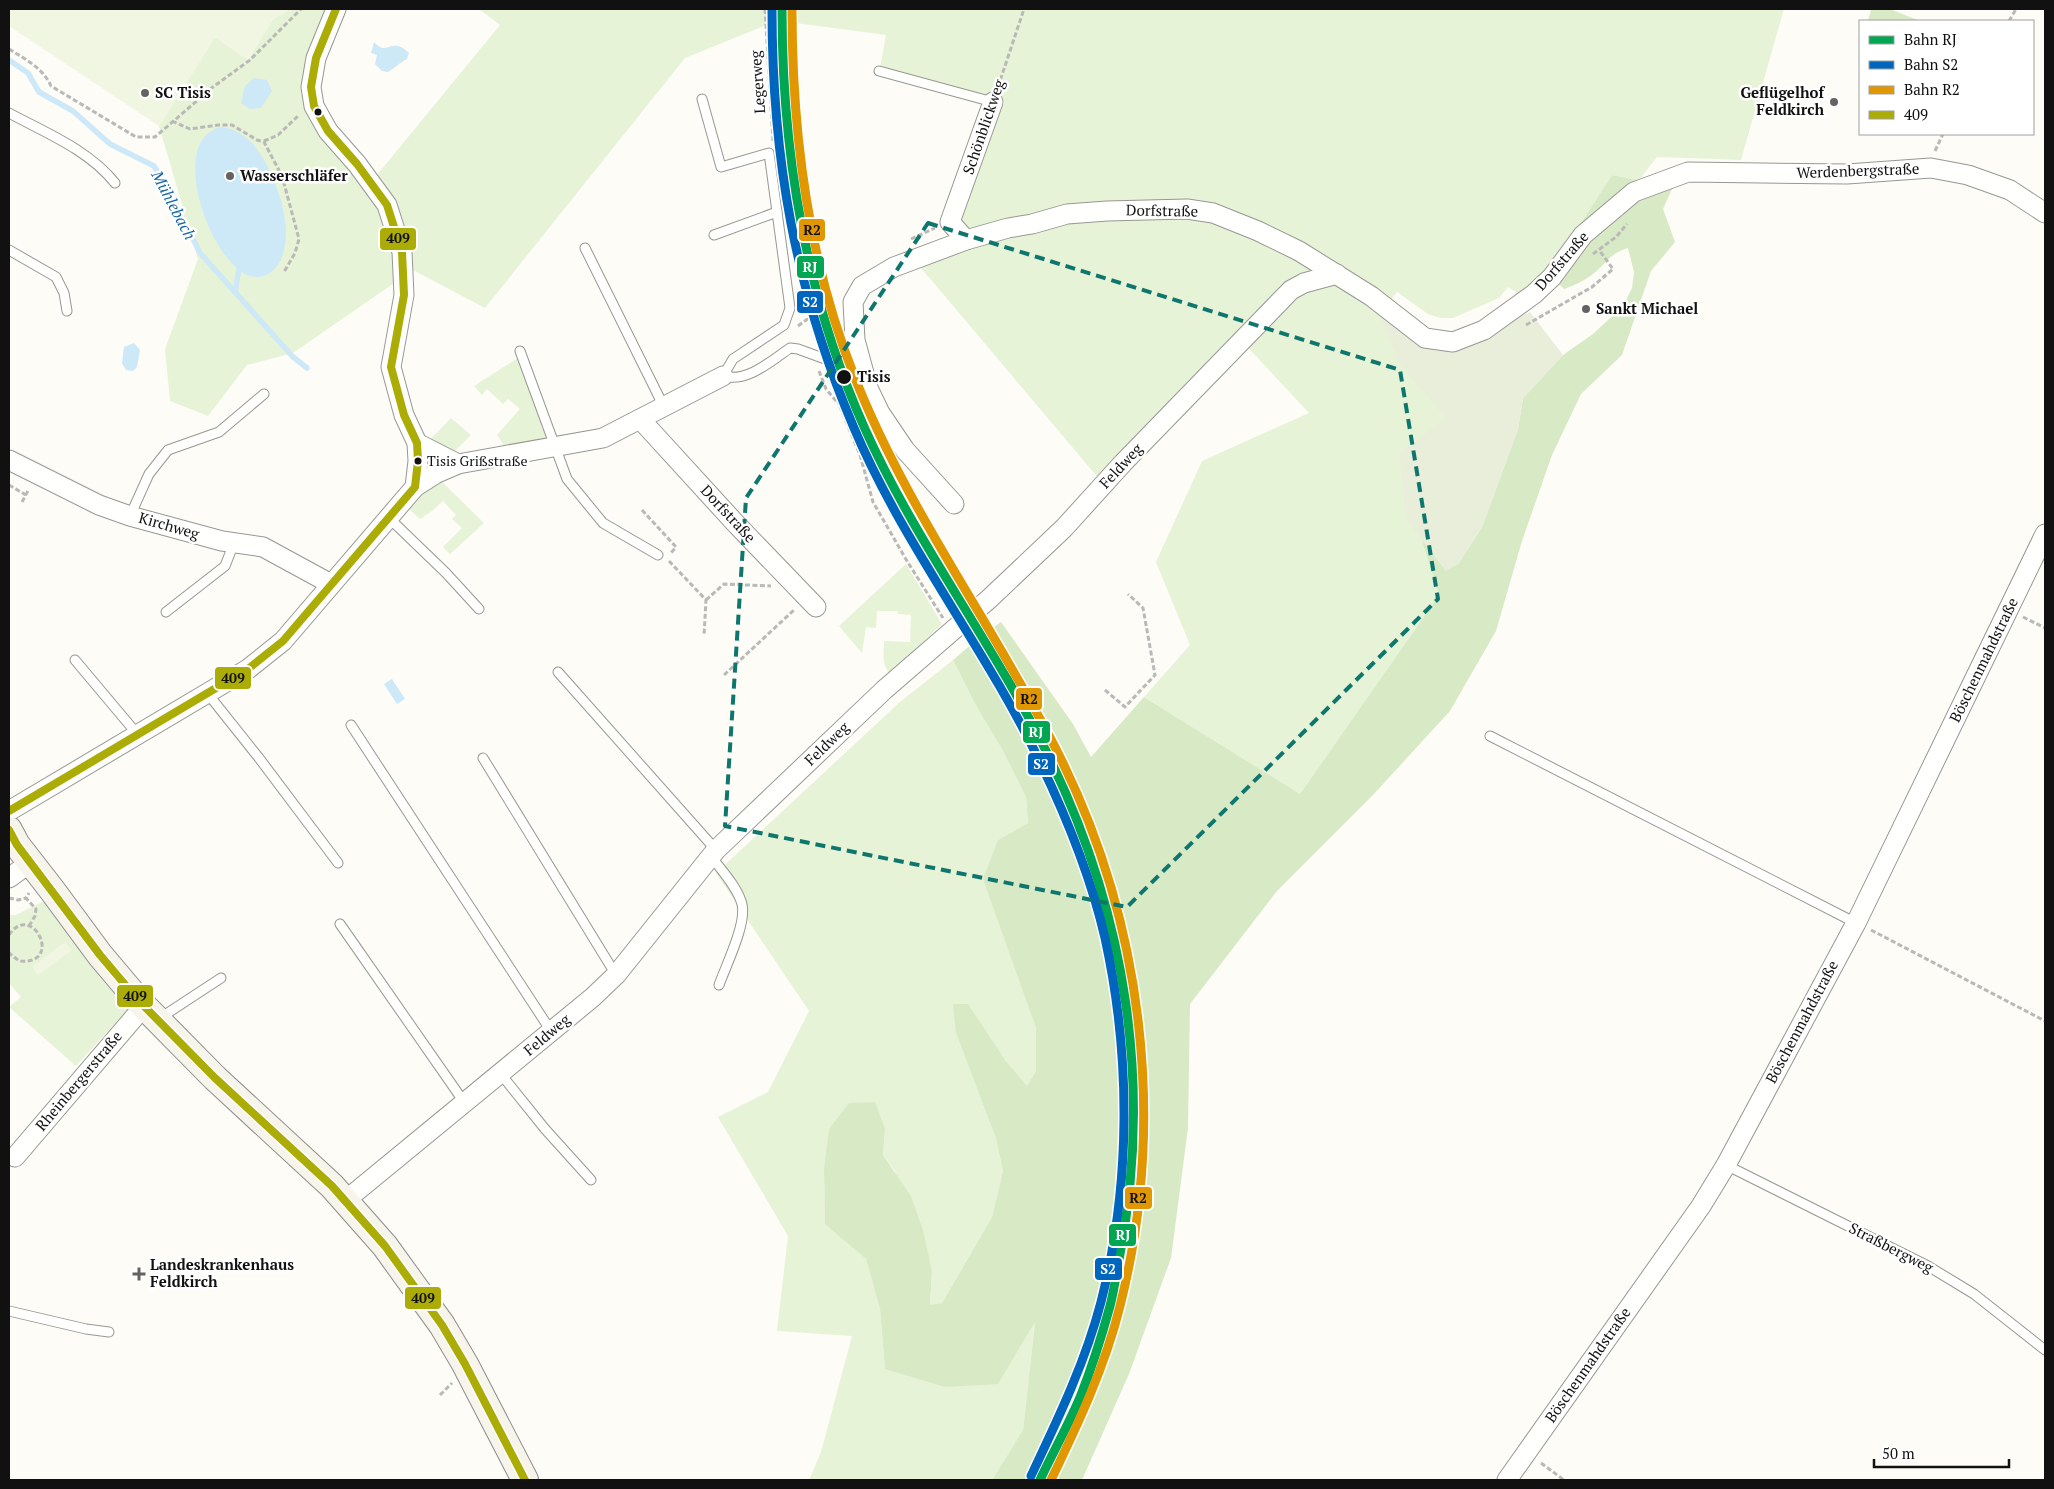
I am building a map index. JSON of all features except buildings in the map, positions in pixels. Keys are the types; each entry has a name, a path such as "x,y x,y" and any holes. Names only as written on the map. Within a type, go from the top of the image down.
{"street":[{"path":"336,9 316,58 311,87 314,106 328,131 357,164 387,205 402,252 404,295 391,367 404,415 417,443 418,462 415,487"},
{"name":"Schönblickweg","path":"966,240 950,222 993,102"},
{"name":"Werdenbergstraße","path":"1662,181 1688,172 1847,174 1932,168 1968,176 2010,190 2045,213"},
{"name":"Dorfstraße","path":"954,504 905,450 880,413 868,388 855,340 853,302 862,286 894,267 966,240 1066,214 1134,209 1187,209 1213,214 1230,220 1299,251 1371,296 1425,338 1453,342 1484,330 1534,294 1552,277 1583,235 1634,192 1662,181"},
{"path":"1299,251 1304,283"},
{"name":"Feldweg","path":"346,1200 552,1031 616,975 713,853 884,690 988,599 1064,528 1130,456 1284,296 1304,283 1337,274"},
{"path":"9,811 248,669 283,641 415,487 437,473 458,464 556,448 603,438 723,376"},
{"name":"Dorfstraße","path":"641,420 737,525 816,607"},
{"path":"417,443 458,464"},
{"name":"Kirchweg","path":"9,460 99,504 130,516 234,543 263,547 331,584"},
{"name":"Böschenmahdstraße","path":"1507,1480 1701,1206 1726,1165 1856,922 2045,534"},
{"path":"9,830 17,845 100,956 151,1013 215,1078 309,1163 346,1200 385,1246 442,1326 466,1364 525,1480"},
{"path":"9,878 31,862"},
{"name":"Rheinbergerstraße","path":"15,1157 151,1013"}],"lane":[{"path":"879,71 993,102"},
{"path":"702,99 720,167 768,153 790,308 784,325 733,359 723,376 741,378 790,348 828,360"},
{"path":"9,114 77,150 104,170 116,183"},
{"path":"714,235 777,212"},
{"path":"585,248 664,407"},
{"path":"9,250 56,277 64,293 67,311"},
{"path":"520,351 567,479 604,523 658,556"},
{"path":"130,516 149,474 168,450 219,432 264,394"},
{"path":"389,518 446,573 479,609"},
{"path":"166,612 225,566 234,543"},
{"path":"75,660 138,735"},
{"path":"558,672 713,853 735,887 742,903 742,920 719,985"},
{"path":"208,694 338,863"},
{"path":"351,725 552,1031"},
{"path":"1490,736 1856,922"},
{"path":"483,758 616,975"},
{"path":"340,924 464,1102"},
{"path":"151,1013 221,978"},
{"path":"500,1073 545,1129 591,1180"},
{"name":"Straßbergweg","path":"1726,1165 1928,1266 1974,1294 2045,1350"},
{"path":"9,1311 86,1329 109,1332"}],"path":[{"path":"9,49 47,76 51,86 136,137 155,137 213,87 250,60 301,9"},
{"name":"Legerweg","path":"765,9 774,138 768,153"},
{"name":"Schönblickweg","path":"993,102 1024,9"},
{"path":"2010,20 2016,9"},
{"path":"172,121 190,129 232,125 257,140 264,142 278,135 295,118 314,106"},
{"path":"264,142 282,176 299,239 295,253 284,272"},
{"path":"813,355 826,389 838,402 860,455 873,502 907,562 940,613"},
{"path":"838,402 840,392"},
{"path":"9,485 26,495"},
{"path":"642,510 676,548 666,560 706,600"},
{"path":"704,636 706,600 724,584 776,586"},
{"path":"1105,690 1124,707 1155,675 1143,608 1128,594"},
{"path":"724,675 795,609 790,603"},
{"path":"2009,609 2045,628"},
{"path":"9,898 18,900 26,898"},
{"path":"29,926 36,909 30,903"},
{"path":"1856,922 2045,1021"},
{"path":"9,935 16,927 29,926 34,928 42,938 43,943 40,954 36,958 25,962 19,961 9,952"},
{"path":"1527,1452 1564,1480"}],"highlighted area":[{"path":"928,223 1400,370 1438,599 1127,907 725,826 746,498"}],"green space":[{"name":"SC Tisis","path":"9,9 290,9 273,19 248,60 215,37 159,126 9,26"},
{"path":"290,9 335,9 316,107 372,181 500,25 479,9 776,9 776,21 685,58 485,308 413,270 293,353 247,365 208,416 170,401 165,349 198,259 159,126 215,37 248,60 273,19"},
{"path":"789,9 1784,9 1741,160 1657,157 1639,180 1612,175 1552,277 1519,294 1508,287 1499,298 1453,318 1440,318 1428,314 1397,292 1389,302 1446,418 1406,520 1421,538 1439,595 1300,794 1144,697 1190,645 1156,562 1202,461 1309,413 1239,338 1100,480 916,262 964,242 952,221 991,102 879,73 886,35 788,22"},
{"path":"1889,9 1917,20 1868,20 1871,10"},
{"path":"1612,175 1673,187 1663,209 1675,242 1651,271 1622,355 1581,394 1552,455 1522,541 1496,631 1450,711 1373,795 1277,891 1190,1004 1188,1128 1171,1258 1129,1374 1082,1480 992,1480 1023,1430 1035,1322 998,1384 945,1387 885,1369 880,1309 866,1259 825,1224 824,1169 829,1129 849,1103 875,1102 885,1129 883,1155 911,1196 923,1230 932,1271 930,1305 942,1303 992,1217 1003,1171 996,1139 956,1033 953,1004 968,1004 1005,1060 1027,1086 1036,1071 1036,1028 983,879 998,840 1028,823 1026,797 953,660 1001,622 1073,724 1091,757 1144,697 1300,794 1439,595 1421,538 1446,570 1458,564 1482,527 1518,429 1523,398 1563,355 1593,334 1623,306 1632,288 1634,272 1628,248 1613,256 1586,279 1564,289 1552,277 1568,244"},
{"path":"1374,301 1424,340 1485,332 1530,312 1563,355 1523,398 1518,429 1482,527 1458,564 1446,571 1406,520 1399,453 1446,418 1399,364"},
{"path":"518,358 545,434 545,439 507,450 497,435 520,409 508,399 503,404 487,389 482,395 474,386"},
{"path":"451,418 471,435 453,453 429,441"},
{"path":"440,480 484,523 450,554 443,547 462,528 452,519 456,515 443,501 420,519 409,509 429,486"},
{"path":"906,564 942,624 890,674 884,662 884,641 910,642 911,615 898,614 897,611 877,611 876,628 866,627 862,653 839,626"},
{"path":"953,660 1026,797 1028,823 998,840 1023,987 1036,1028 1036,1071 1027,1087 1005,1060 956,1033 996,1139 1003,1171 992,1217 942,1303 930,1306 932,1271 895,1171 883,1155 885,1129 824,1169 825,1223 866,1259 880,1309 885,1369 1035,1321 1023,1430 992,1480 809,1480 821,1452 852,1336 777,1331 788,1236 718,1117 768,1092 809,1011 716,873 900,702"},
{"path":"48,899 130,1007 76,1066 9,1007 21,997 9,983 9,915 16,915"},
{"path":"65,942 72,950 38,975 32,967"}],"water":[{"path":"374,42 384,48 401,47 409,53 407,59 388,72 382,71 375,64 377,55 371,53"},
{"path":"254,78 267,80 272,91 261,108 250,109 241,103 245,86"},
{"path":"222,127 238,132 245,137 261,155 277,188 286,226 285,244 281,260 271,272 253,277 235,266 218,245 205,217 197,187 196,159 204,138"},
{"path":"134,343 140,350 137,367 133,371 126,370 122,363 124,347"},
{"path":"392,679 405,699 397,704 384,684"}],"waterway":[{"name":"Mühlebach","path":"9,60 28,73 39,92 73,111 110,144 154,166 175,202 200,253 292,356 307,368"},
{"name":"Mühlebach","path":"235,292 240,263"}],"rail line":[{"name":"S2","path":"772,9 773,64 782,171 802,274 816,325 854,428 874,472 920,555 995,678 1050,783 1069,826 1093,893 1114,983 1120,1028 1124,1120 1118,1212 1111,1257 1095,1325 1079,1369 1031,1476"},
{"name":"RJ","path":"782,9 783,63 792,171 812,276 844,378 885,471 931,553 1004,674 1049,757 1076,817 1097,878 1114,940 1126,1002 1132,1066 1133,1130 1129,1195 1114,1289 1100,1340 1081,1395 1040,1480"},
{"name":"R2","path":"792,9 795,103 806,196 814,243 825,289 839,334 855,378 899,474 1005,656 1056,749 1086,814 1109,882 1127,951 1138,1022 1143,1093 1142,1165 1134,1236 1120,1306 1107,1351 1081,1416 1051,1480"}],"transit line":[{"name":"409","path":"9,811 248,669 283,641 415,487 418,461 417,443 404,415 391,367 404,295 402,252 387,205 357,164 328,131 314,106 311,87 316,58 336,9"},
{"name":"409","path":"9,830 17,845 100,955 138,1000 215,1078 332,1186 385,1246 442,1325 465,1364 525,1480"}],"place":[{"name":"SC Tisis","path":"145,93"},
{"name":"Geflügelhof Feldkirch","path":"1834,102"},
{"name":"Wasserschläfer","path":"230,176"},
{"name":"Sankt Michael","path":"1586,309"},
{"name":"Tisis","path":"844,377"},
{"name":"Tisis Grißstraße","path":"418,461"},
{"name":"Landeskrankenhaus Feldkirch","path":"139,1274"}]}
